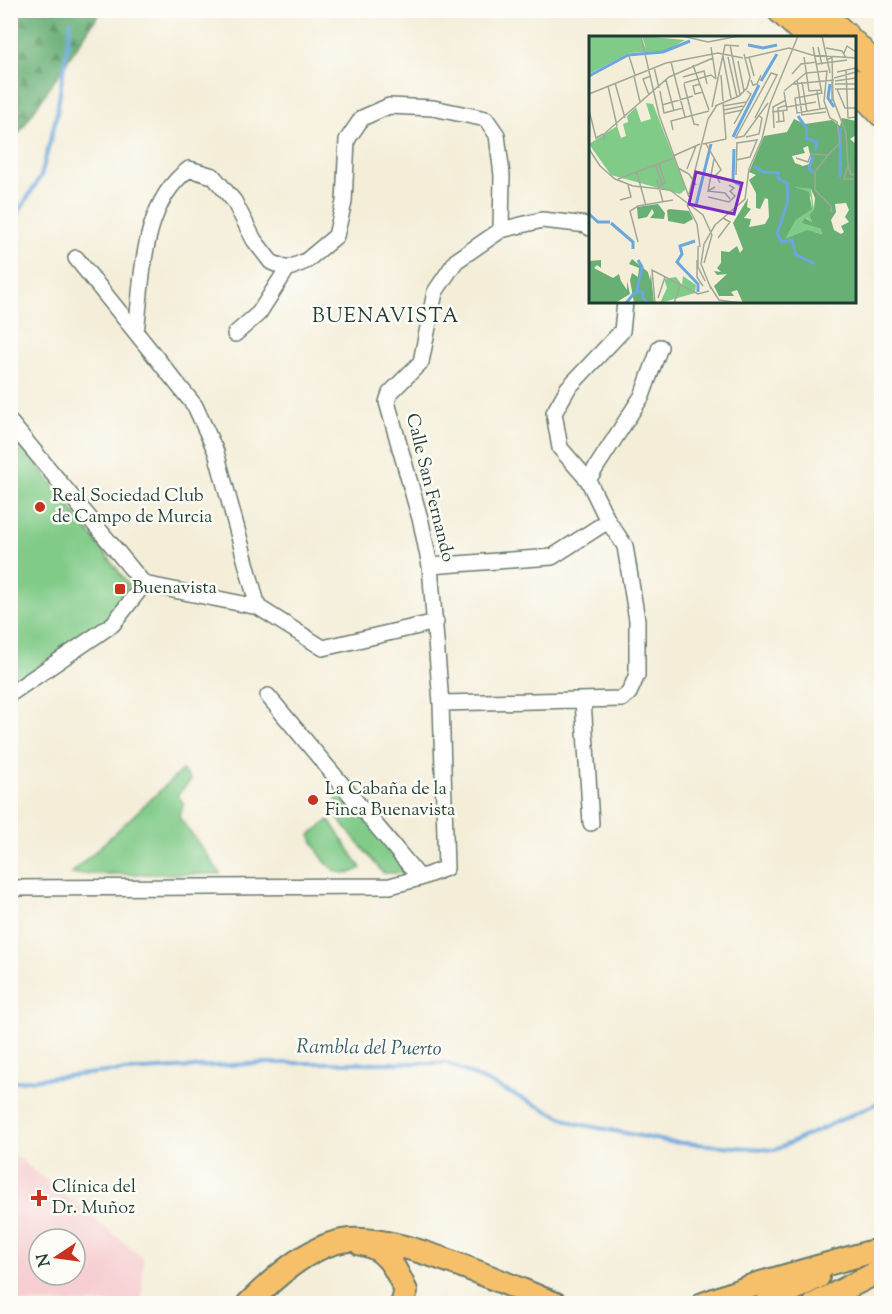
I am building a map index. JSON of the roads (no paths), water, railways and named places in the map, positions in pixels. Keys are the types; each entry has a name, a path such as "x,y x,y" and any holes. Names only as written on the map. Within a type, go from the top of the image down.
{"highway":[{"path":"782,10 809,36"},
{"path":"817,10 845,36"},
{"path":"856,46 882,74"},
{"path":"856,84 882,113"}],"main road":[{"path":"248,1304 273,1278 311,1253 342,1241 383,1241 422,1252 556,1304"},
{"path":"342,1241 374,1246 394,1265 406,1291 402,1304"},
{"path":"703,1304 757,1284 878,1256"},
{"path":"765,1304 878,1256"},
{"path":"815,1304 878,1256"}],"street":[{"path":"235,334 259,313 287,269 306,261 336,236 344,202 347,140 362,118 389,106 434,108 486,119 497,135 502,175 501,230 542,220 589,226"},
{"path":"136,332 147,244 158,208 173,181 189,169 213,176 234,201 254,240 271,262 287,269"},
{"name":"Calle San Fernando","path":"420,878 446,868 436,622 430,566 415,500 387,402 390,393 421,362 435,292 450,268 456,261 501,230"},
{"path":"76,258 195,406 212,442 258,607"},
{"path":"441,703 622,699 630,693 637,675 637,620 625,546 608,521 588,480 560,448 554,413 568,388 622,331 625,303"},
{"path":"588,480 642,396 660,347"},
{"path":"10,422 144,584 258,607 323,648 436,622"},
{"path":"430,566 552,557 608,521"},
{"path":"10,694 113,624 144,584"},
{"path":"10,888 390,886 420,878 268,696"},
{"path":"583,701 591,823"}],"waterway":[{"path":"10,226 41,176 56,118 71,21"},
{"name":"Rambla del Puerto","path":"10,1082 106,1072 267,1063 447,1063 574,1123 670,1142 775,1150 882,1101"}],"place":[{"name":"Real Sociedad Club de Campo de Murcia","path":"40,507"},
{"name":"Buenavista","path":"120,589"},
{"name":"La Cabaña de la Finca Buenavista","path":"313,800"},
{"name":"Clínica del Dr. Muñoz","path":"39,1198"}],"district":[{"name":"BUENAVISTA","path":"386,317"}]}
